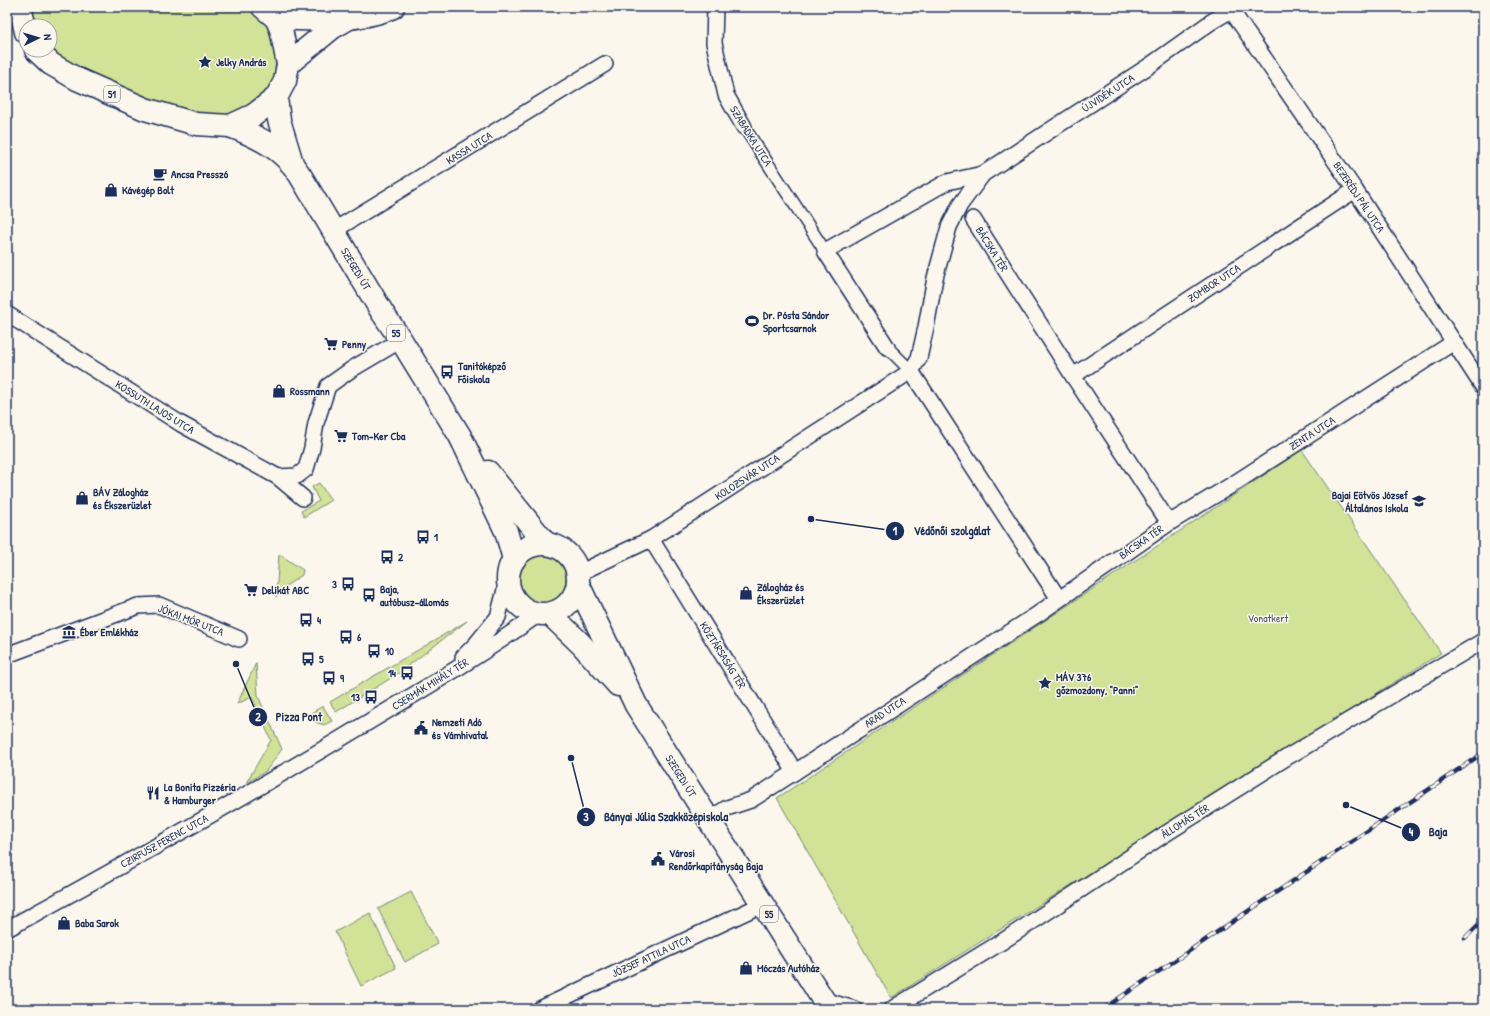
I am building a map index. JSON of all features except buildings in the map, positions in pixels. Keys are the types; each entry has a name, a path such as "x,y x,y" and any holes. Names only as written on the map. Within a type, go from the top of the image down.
{"main road":[{"path":"20,7 23,18"},
{"name":"51","path":"269,13 312,20 350,17 384,11 393,7"},
{"name":"51","path":"45,58 51,64 77,79 145,109 196,124 230,126 254,115 276,98 285,81 288,64 281,29 269,13"},
{"name":"51","path":"288,64 332,28 350,17"},
{"name":"55","path":"276,98 279,120 292,163"},
{"name":"SZEGEDI ÚT","path":"230,126 255,135 268,143 292,163 382,312 460,436 506,531 511,568"},
{"name":"SZEGEDI ÚT","path":"460,436 546,544"},
{"path":"511,568 524,549 535,545 546,544"},
{"name":"55","path":"546,544 558,547 567,554 574,563 578,579"},
{"name":"55","path":"511,568 509,589 514,599 522,607 532,612 545,614"},
{"path":"545,614 563,608 572,599 578,579"},
{"name":"SZEGEDI ÚT","path":"578,579 636,705 826,1004"},
{"name":"SZEGEDI ÚT","path":"545,614 581,644 636,705"}],"street":[{"name":"SZABADKA UTCA","path":"715,7 714,43 726,95 744,127 824,251"},
{"name":"ÚJVIDÉK UTCA","path":"984,174 1149,66 1231,8"},
{"name":"BEZERÉDJ PÁL UTCA","path":"1231,8 1355,190 1483,387"},
{"name":"KASSA UTCA","path":"333,231 605,64"},
{"path":"984,174 947,182 824,251 887,347 911,371 1059,599"},
{"path":"911,371 919,358 935,278 949,227 960,205 984,174"},
{"name":"ZOMBOR UTCA","path":"1073,376 1355,190"},
{"name":"BÁCSKA TÉR","path":"973,219 1169,523 1059,599"},
{"name":"KOSSUTH LAJOS UTCA","path":"7,314 181,424 278,477 303,498"},
{"path":"278,477 297,476 306,469 312,448 316,423 328,386 352,369 401,340"},
{"name":"ZENTA UTCA","path":"1169,523 1230,486 1454,342"},
{"name":"KOLOZSVÁR UTCA","path":"578,579 651,539 911,371"},
{"name":"KÖZTÁRSASÁG TÉR","path":"651,539 795,772"},
{"path":"444,677 476,644 498,617 511,568"},
{"name":"ARAD UTCA","path":"708,820 727,808 751,800 1059,599"},
{"name":"JÓKAI MÓR UTCA","path":"7,655 138,606 160,605 239,639"},
{"name":"CSERMÁK MIHÁLY TÉR","path":"319,752 545,614"},
{"name":"ÁLLOMÁS TÉR","path":"892,1009 1003,941 1162,836 1251,780 1483,641"},
{"name":"CZIRFUSZ FERENC UTCA","path":"7,929 223,808 319,752"},
{"name":"JÓZSEF ATTILA UTCA","path":"540,1009 763,904"},
{"path":"826,1004 854,1009"}],"green space":[{"path":"31,7 254,7 258,9 278,43 276,81 266,96 229,116 200,115 151,100 81,69 60,57 58,55 58,18 33,18"},
{"name":"Vonatkert","path":"1302,450 1441,653 891,998 777,798"},
{"path":"319,483 331,500 304,517 301,511 319,501 312,487"},
{"path":"279,554 303,570 302,575 286,586 276,597"},
{"path":"542,555 551,557 559,562 564,570 566,579 564,588 559,596 551,601 542,603 533,601 525,596 520,588 518,579 520,570 525,562 533,557"},
{"path":"467,621 396,675 336,712 330,702"},
{"path":"256,663 258,696 282,749 266,771 246,783 271,740 252,697 237,704"},
{"path":"323,706 332,721 324,725 315,722 311,713"},
{"path":"411,892 438,944 405,962 378,909"},
{"path":"370,913 396,968 361,986 335,932"}],"railway":[{"path":"1103,1009 1483,753"},
{"path":"1465,938 1483,920"}],"place":[{"name":"Jelky András","path":"205,62"},
{"name":"Ancsa Presszó","path":"160,174"},
{"name":"Kávégép Bolt","path":"111,190"},
{"name":"Dr. Pósta Sándor Sportcsarnok","path":"752,321"},
{"name":"Penny","path":"331,344"},
{"name":"Tanitóképző Főiskola","path":"447,372"},
{"name":"Rossmann","path":"279,391"},
{"name":"Tom-Ker Cba","path":"341,436"},
{"name":"BÁV Zálogház és Ékszerüzlet","path":"82,498"},
{"name":"Bajai Eötvös József Általános Iskola","path":"1419,501"},
{"name":"Védőnői szolgálat","path":"811,519"},
{"name":"1","path":"423,537"},
{"name":"2","path":"387,557"},
{"name":"3","path":"348,584"},
{"name":"Delikát ABC","path":"251,590"},
{"name":"Zálogház és Ékszerüzlet","path":"746,593"},
{"name":"Baja, autóbusz-állomás","path":"369,595"},
{"name":"4","path":"306,620"},
{"name":"Éber Emlékház","path":"69,632"},
{"name":"6","path":"346,637"},
{"name":"10","path":"374,651"},
{"name":"5","path":"308,659"},
{"name":"Pizza Pont","path":"236,664"},
{"name":"14","path":"407,673"},
{"name":"9","path":"329,678"},
{"name":"MÁV 376 gőzmozdony, \"Panni\"","path":"1045,683"},
{"name":"13","path":"371,697"},
{"name":"Nemzeti Adó és Vámhivatal","path":"421,728"},
{"name":"Bányai Júlia Szakközépiskola","path":"571,758"},
{"name":"La Bonita Pizzéria & Hamburger","path":"153,793"},
{"name":"Baja","path":"1346,805"},
{"name":"Városi Rendőrkapitányság Baja","path":"658,859"},
{"name":"Baba Sarok","path":"64,923"},
{"name":"Móczás Autóház","path":"746,968"}]}
